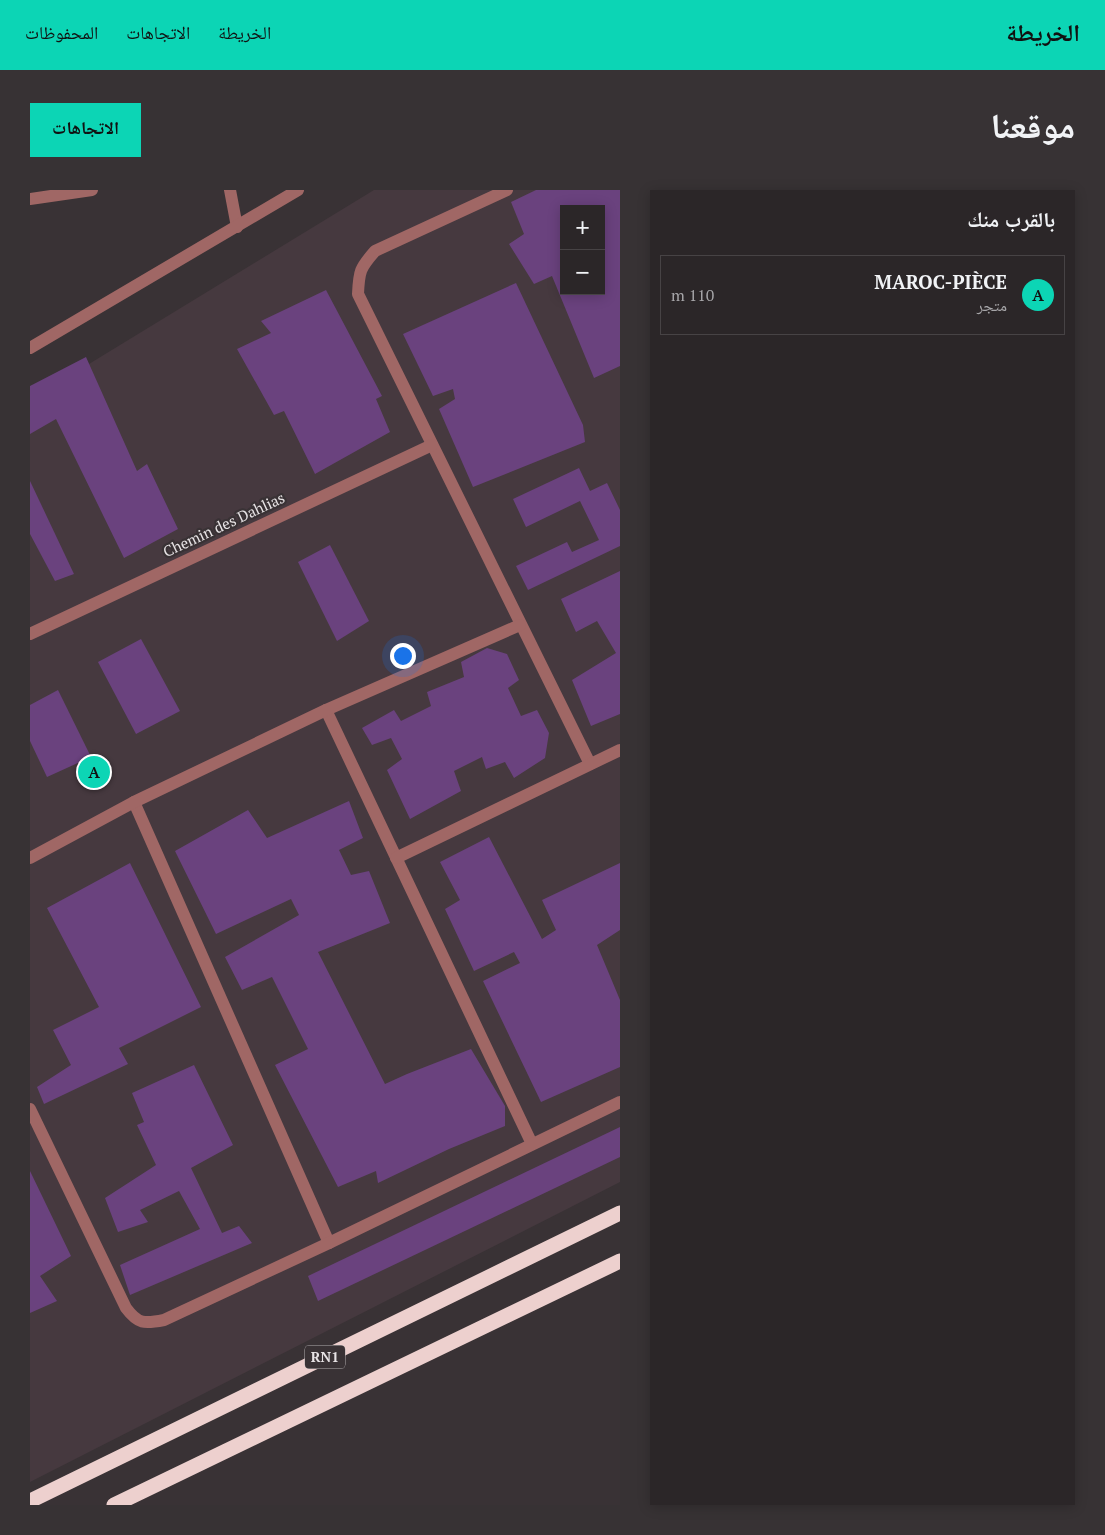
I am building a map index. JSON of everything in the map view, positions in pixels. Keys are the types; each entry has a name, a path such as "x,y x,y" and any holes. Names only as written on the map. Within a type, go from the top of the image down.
{"highway":[{"name":"RN1","path":"30,1501 620,1213"},
{"path":"114,1505 620,1261"}],"street":[{"path":"30,199 92,190"},
{"path":"230,190 237,227"},
{"path":"30,348 298,190"},
{"path":"507,190 375,251 361,267 358,294 590,764"},
{"name":"Chemin des Dahlias","path":"30,634 432,445"},
{"path":"30,858 134,802 326,710 520,625"},
{"path":"326,710 532,1144"},
{"path":"396,858 620,750"},
{"path":"134,802 329,1242"},
{"path":"32,1118 126,1308 134,1318 141,1322 151,1322 164,1320 620,1102"}],"shaded area":[{"path":"374,190 620,190 620,1182 30,1482 30,400"}],"building":[{"path":"536,190 620,190 620,366 594,378 552,276 534,284 509,244 524,234 511,202"},
{"path":"516,283 583,425 585,442 473,487 439,409 455,399 453,389 433,396 403,334"},
{"path":"326,290 382,396 376,399 390,432 315,474 284,411 274,415 237,349 271,333 261,321"},
{"path":"86,357 137,471 147,464 178,529 124,558 56,419 30,434 30,386"},
{"path":"579,468 590,491 607,483 620,510 620,546 528,590 516,566 567,542 572,552 599,540 580,501 526,527 513,499"},
{"path":"30,481 74,574 55,581 30,534"},
{"path":"330,545 369,621 337,641 298,562"},
{"path":"620,571 620,714 591,726 572,680 616,653 597,621 576,632 561,599"},
{"path":"141,639 180,711 136,734 98,662"},
{"path":"487,648 507,654 519,680 508,688 521,716 537,710 549,733 545,758 514,778 505,762 486,769 482,757 454,771 461,791 410,819 387,770 402,759 391,738 372,745 362,728 394,710 401,721 431,706 427,692 464,677 461,662"},
{"path":"58,690 91,757 47,777 30,741 30,705"},
{"path":"349,801 363,838 339,850 351,875 369,871 390,923 318,952 385,1084 471,1049 505,1106 505,1126 449,1149 378,1183 376,1171 338,1187 275,1065 308,1049 272,977 242,990 225,957 299,915 291,899 216,934 175,851 248,810 267,838"},
{"path":"489,837 542,939 556,930 542,900 620,863 620,930 597,945 620,1000 620,1067 541,1102 483,981 520,963 514,952 474,971 445,909 460,900 440,862"},
{"path":"130,863 201,1007 119,1048 128,1064 44,1104 37,1087 71,1065 53,1030 99,1007 47,908"},
{"path":"194,1065 233,1145 191,1168 222,1233 239,1226 252,1243 130,1295 120,1265 200,1229 179,1191 140,1210 148,1222 118,1232 105,1198 156,1165 137,1125 144,1122 132,1093"},
{"path":"620,1127 620,1157 318,1301 308,1276"},
{"path":"30,1171 71,1256 40,1276 57,1301 30,1313"}],"place":[{"name":"MAROC-PIÈCE","path":"94,772"}]}
